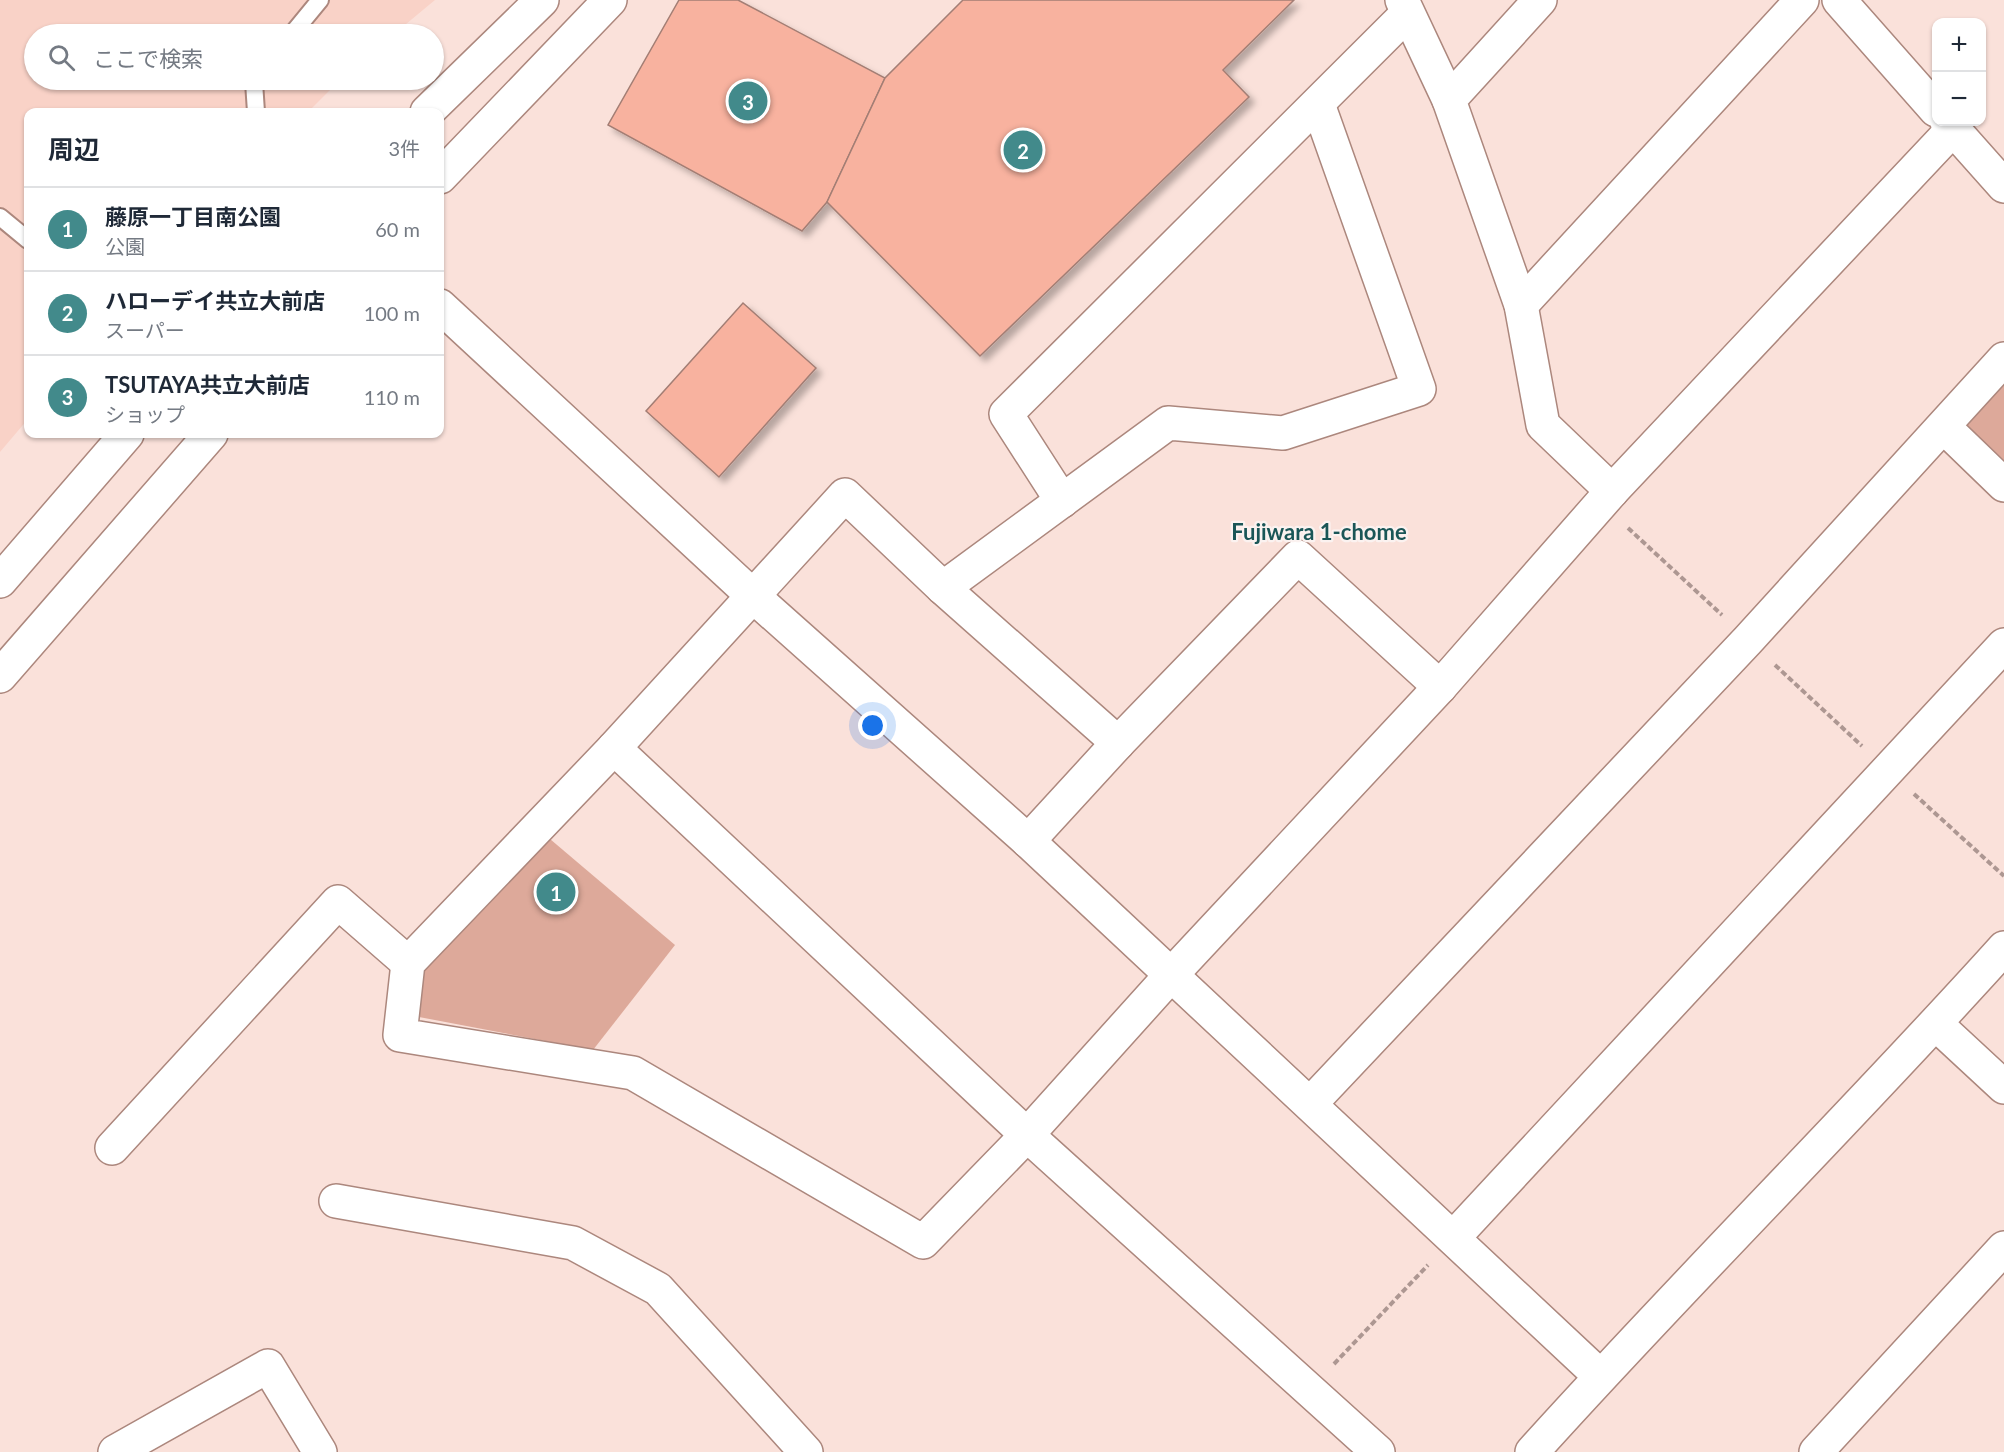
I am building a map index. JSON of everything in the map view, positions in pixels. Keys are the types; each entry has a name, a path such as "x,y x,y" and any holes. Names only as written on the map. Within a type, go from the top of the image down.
{"street":[{"path":"431,108 542,0"},
{"path":"444,173 610,0"},
{"path":"1449,100 1540,0"},
{"path":"1521,305 1802,0"},
{"path":"1839,0 1932,105"},
{"path":"1062,501 1006,414 1318,104 1404,7 1449,100 1521,305 1542,425 1606,497"},
{"path":"943,588 1168,423 1283,433 1419,389 1318,104"},
{"path":"1118,743 943,588 845,495 614,748 408,963 399,1035 633,1073 923,1242 1027,1134 1171,975 1440,687 1606,497 1940,126"},
{"path":"1950,126 2004,186"},
{"path":"444,310 753,596 1028,841 1600,1376"},
{"path":"1310,1104 1748,640 2004,359"},
{"path":"1944,427 2004,485"},
{"path":"0,581 124,438"},
{"path":"0,676 208,438"},
{"path":"1028,841 1118,743 1298,557 1440,687"},
{"path":"1453,1238 2004,645"},
{"path":"614,748 1027,1134 1378,1452"},
{"path":"112,1148 338,902 408,963"},
{"path":"1532,1452 1600,1376 1936,1024 2004,948"},
{"path":"1936,1024 2004,1087"},
{"path":"336,1201 573,1243 592,1253 658,1289 806,1452"},
{"path":"1816,1452 2004,1248"},
{"path":"115,1452 268,1366 321,1452"}],"lane":[{"path":"300,24 320,0"},
{"path":"255,90 256,108"},
{"path":"0,217 24,237"}],"path":[{"path":"1606,497 1748,640 2004,876"},
{"path":"1310,1390 1453,1238"}],"shaded area":[{"path":"0,0 435,0 406,24 24,24 24,90 330,90 312,108 24,108 24,424 0,452"},
{"path":"2004,381 2004,468 1960,428"},
{"path":"550,839 675,945 593,1050 419,1017 422,973"}],"building":[{"path":"679,0 738,0 885,78 827,202 802,231 608,125"},
{"path":"963,0 1294,0 1223,70 1249,97 980,356 827,202 885,78"},
{"path":"743,303 816,368 719,477 646,411"}],"place":[{"name":"TSUTAYA共立大前店","path":"748,101"},
{"name":"ハローデイ共立大前店","path":"1023,150"},
{"name":"藤原一丁目南公園","path":"556,892"}],"district":[{"name":"Fujiwara 1-chome","path":"1319,532"}]}
